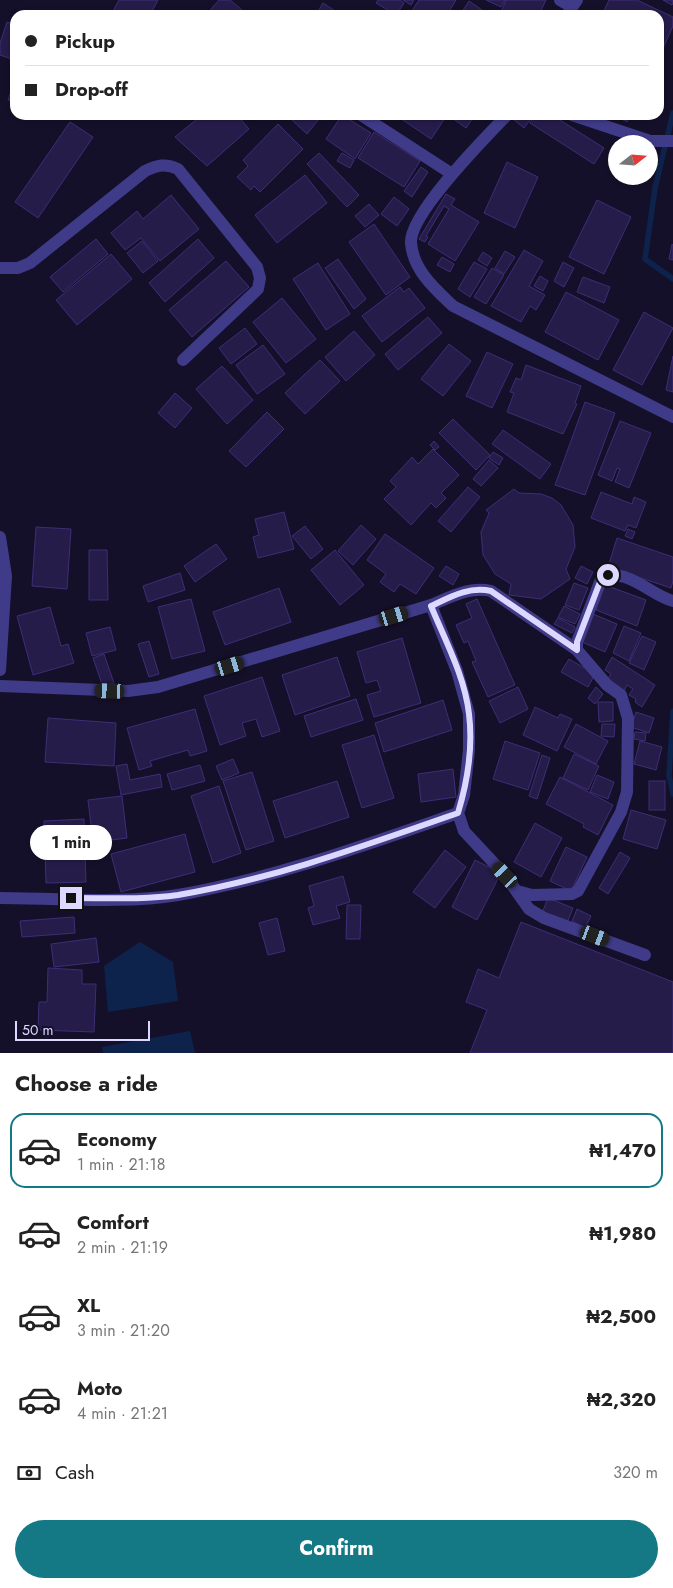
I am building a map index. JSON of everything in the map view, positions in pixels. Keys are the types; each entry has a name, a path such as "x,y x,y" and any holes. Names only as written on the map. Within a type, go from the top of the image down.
{"street":[{"path":"560,0 572,8"},
{"path":"369,120 452,174"},
{"path":"501,120 452,174 417,222 411,242 416,264 434,288 452,306 673,417"},
{"path":"586,120 650,142 673,141"},
{"path":"0,268 18,268 30,263 145,170 156,166 169,165 178,169 257,267 260,278 258,289 183,360"},
{"path":"0,537 6,576 0,670"},
{"path":"577,650 577,642 600,582 608,575 621,575 673,601"},
{"path":"0,686 128,692 158,688 431,606 467,591 479,588 491,591 577,650 607,685 622,695 628,718 626,792 621,812 578,891 572,894 532,896 517,891"},
{"path":"431,606 458,671 469,714 467,768 464,795 458,813 464,831 505,875 529,909 544,918 645,955"},
{"path":"0,898 143,898 178,894 312,864 458,813"}],"water":[{"path":"140,942 173,962 178,1001 108,1012 104,966"},
{"path":"190,1031 195,1053 103,1053 102,1047"}],"building":[{"path":"119,0 158,0 153,10 114,10"},
{"path":"219,0 230,0 242,10 210,10"},
{"path":"378,0 400,0 404,3 399,10 388,10 376,3"},
{"path":"403,0 414,0 411,5"},
{"path":"419,0 456,0 450,10 413,10"},
{"path":"486,0 505,0 501,7"},
{"path":"506,0 546,0 541,10 502,10"},
{"path":"609,0 637,0 658,10 604,10"},
{"path":"663,0 673,0 673,3 672,5"},
{"path":"469,1 482,10 463,10"},
{"path":"323,3 334,10 319,10"},
{"path":"664,13 673,17 673,26 664,46"},
{"path":"7,22 10,23 10,58 0,55 0,43"},
{"path":"196,120 241,120 249,129 207,166 175,137"},
{"path":"292,120 318,120 307,134"},
{"path":"339,120 350,120 371,133 355,159 326,139"},
{"path":"403,120 444,120 431,139"},
{"path":"455,120 472,120 466,128"},
{"path":"514,120 530,120 524,128"},
{"path":"532,120 560,120 604,148 594,164 530,123"},
{"path":"70,122 93,137 38,218 15,202"},
{"path":"278,124 303,149 260,192 254,186 251,190 237,177 248,166 243,160"},
{"path":"374,132 420,161 404,187 358,158"},
{"path":"319,153 359,195 347,207 307,164"},
{"path":"342,153 354,160 350,168 337,161"},
{"path":"507,162 538,177 515,228 484,213"},
{"path":"421,167 428,172 412,197 404,191"},
{"path":"305,175 327,203 277,243 255,215"},
{"path":"446,194 455,199 451,205 479,222 455,261 428,244 449,209 444,206 426,236 428,237 425,242 419,239"},
{"path":"171,195 199,229 160,261 141,238 125,250 111,233 137,211 143,219"},
{"path":"394,197 409,209 397,226 381,214"},
{"path":"597,200 631,217 604,274 569,257"},
{"path":"369,204 379,215 365,227 355,216"},
{"path":"374,224 410,277 386,295 349,242"},
{"path":"96,239 108,254 63,292 50,277"},
{"path":"198,239 214,258 165,302 149,283"},
{"path":"142,241 158,261 143,273 127,253"},
{"path":"673,245 673,260 669,259"},
{"path":"524,250 543,261 529,286 545,295 536,310 530,306 521,322 491,306"},
{"path":"505,251 515,257 504,274 495,268"},
{"path":"483,252 492,258 487,266 478,260"},
{"path":"111,254 132,279 77,325 56,300"},
{"path":"442,257 454,264 450,272 437,265"},
{"path":"338,259 366,299 354,309 325,268"},
{"path":"226,261 249,287 192,337 169,310"},
{"path":"474,262 487,269 470,297 458,289"},
{"path":"563,262 574,268 564,287 554,281"},
{"path":"318,263 350,314 326,330 293,279"},
{"path":"492,268 504,275 486,304 474,297"},
{"path":"540,276 548,281 543,291 534,286"},
{"path":"583,277 610,287 604,303 577,292"},
{"path":"400,287 404,292 409,288 425,308 382,342 362,316"},
{"path":"566,292 619,320 598,360 545,332"},
{"path":"282,298 316,339 286,363 253,322"},
{"path":"644,312 673,328 642,385 613,370"},
{"path":"428,317 442,333 398,370 385,354"},
{"path":"245,328 257,344 231,364 219,348"},
{"path":"354,331 375,355 346,381 325,357"},
{"path":"449,344 471,361 443,396 421,379"},
{"path":"263,345 285,374 257,394 236,365"},
{"path":"487,352 513,364 492,408 466,396"},
{"path":"673,356 673,392 666,390"},
{"path":"320,360 340,381 305,414 285,393"},
{"path":"526,365 581,386 575,403 577,404 563,434 507,412 514,393 510,392 516,378 521,380"},
{"path":"222,366 253,400 227,424 196,389"},
{"path":"175,393 192,408 175,428 158,413"},
{"path":"585,402 615,413 585,495 555,485"},
{"path":"267,412 284,429 246,467 229,451"},
{"path":"453,419 490,455 476,470 439,433"},
{"path":"620,421 651,433 629,488 615,482 620,469 617,468 612,481 598,475"},
{"path":"503,430 551,464 540,479 492,444"},
{"path":"434,441 439,447 435,450 430,445"},
{"path":"433,449 459,475 441,493 446,498 436,508 431,503 411,525 384,499 396,487 390,481 412,457 418,464"},
{"path":"493,452 503,458 499,465 489,458"},
{"path":"489,460 498,468 481,486 473,479"},
{"path":"468,487 480,497 451,532 438,521"},
{"path":"514,489 519,493 541,494 552,498 561,505 573,525 575,547 566,569 570,579 541,599 509,595 511,584 495,574 483,555 481,532 489,513 486,510"},
{"path":"601,492 632,504 634,497 646,502 636,528 628,525 625,531 591,518"},
{"path":"284,512 294,549 258,558 253,537 259,535 255,519"},
{"path":"361,525 376,539 353,565 338,551"},
{"path":"305,526 323,549 311,559 292,536"},
{"path":"36,527 71,529 67,589 32,586"},
{"path":"628,529 635,532 632,539 625,536"},
{"path":"385,534 434,568 416,594 400,584 394,592 380,582 386,574 367,560"},
{"path":"617,538 673,557 673,581 671,588 608,567"},
{"path":"216,544 227,559 195,582 184,566"},
{"path":"89,550 107,550 108,600 89,600"},
{"path":"335,550 364,585 340,605 311,570"},
{"path":"446,566 459,574 453,585 439,576"},
{"path":"581,566 593,572 587,584 575,578"},
{"path":"180,573 185,590 148,602 143,586"},
{"path":"574,583 588,588 579,610 565,605"},
{"path":"605,585 646,600 637,626 596,610"},
{"path":"279,588 291,622 225,645 213,612"},
{"path":"191,599 205,651 172,659 158,607"},
{"path":"477,599 515,685 488,697 472,662 476,661 468,641 464,643 456,625 472,618 466,604"},
{"path":"564,606 580,614 575,624 558,617"},
{"path":"50,607 61,646 68,644 74,663 33,675 17,616"},
{"path":"593,614 617,624 605,652 582,642"},
{"path":"558,618 575,627 572,633 554,624"},
{"path":"624,626 641,633 629,661 613,653"},
{"path":"110,627 116,650 92,656 86,633"},
{"path":"642,636 656,642 644,670 629,663"},
{"path":"402,638 421,703 374,717 367,695 381,691 377,680 366,683 357,652"},
{"path":"149,641 159,674 149,677 138,644"},
{"path":"104,654 114,683 103,687 93,658"},
{"path":"337,657 350,696 295,715 282,675"},
{"path":"612,657 655,685 642,707 635,702 636,699 629,695 633,689 627,685 624,691 607,680 611,674 605,670"},
{"path":"569,659 595,674 588,687 561,672"},
{"path":"262,677 280,731 262,737 256,719 242,723 246,736 220,745 204,696"},
{"path":"518,687 528,709 500,723 489,701"},
{"path":"596,687 603,694 595,704 588,698"},
{"path":"356,699 363,720 311,737 304,716"},
{"path":"443,700 452,730 384,752 375,723"},
{"path":"598,702 613,702 613,721 599,722"},
{"path":"535,707 558,718 560,714 572,719 557,751 523,735"},
{"path":"195,709 207,751 190,756 188,750 150,761 152,766 139,770 127,728"},
{"path":"636,712 654,718 649,733 631,727"},
{"path":"48,718 116,723 114,766 45,762"},
{"path":"576,724 608,741 596,764 564,747"},
{"path":"602,724 615,724 614,737 601,736"},
{"path":"635,732 646,733 645,741 634,739"},
{"path":"374,735 394,798 362,808 342,745"},
{"path":"505,741 540,753 528,790 493,779"},
{"path":"640,741 662,747 656,770 634,764"},
{"path":"574,754 599,766 588,790 563,778"},
{"path":"542,755 550,758 537,799 529,796"},
{"path":"233,759 239,773 222,780 216,766"},
{"path":"127,764 130,780 160,774 162,787 121,795 116,766"},
{"path":"200,765 205,781 172,790 167,774"},
{"path":"453,769 456,797 421,802 418,774"},
{"path":"252,772 274,841 246,850 223,781"},
{"path":"597,775 614,782 608,799 590,792"},
{"path":"560,777 613,805 598,835 583,827 584,824 546,804"},
{"path":"337,781 349,817 285,838 273,801"},
{"path":"649,781 665,781 665,810 649,810"},
{"path":"219,786 241,853 213,863 191,796"},
{"path":"122,796 127,838 96,842 95,832 92,833 88,800"},
{"path":"631,810 666,820 657,849 623,839"},
{"path":"84,819 86,882 46,883 44,821"},
{"path":"535,823 562,838 541,877 514,862"},
{"path":"185,834 195,872 121,892 111,854"},
{"path":"566,847 587,857 571,891 550,881"},
{"path":"445,850 466,867 435,908 413,892"},
{"path":"620,852 630,858 608,894 599,888"},
{"path":"475,860 501,873 477,920 452,907"},
{"path":"343,876 350,902 336,906 340,918 313,925 308,908 314,906 309,886"},
{"path":"548,898 573,908 567,923 542,913"},
{"path":"347,905 361,905 360,939 346,939"},
{"path":"577,909 591,916 585,928 572,921"},
{"path":"74,917 75,933 22,937 20,921"},
{"path":"277,918 285,951 268,955 259,923"},
{"path":"521,922 673,982 673,1053 470,1053 487,1010 466,1002 478,969 499,978"},
{"path":"96,938 99,962 54,967 51,944"},
{"path":"48,968 82,970 82,984 96,984 94,1032 38,1030 39,1002 47,1002"}],"waterway":[{"path":"673,113 655,188 645,259 673,279"},
{"path":"673,711 669,776 673,794"}],"route":[{"path":"71,898 143,898 178,894 312,864 458,813 464,795 469,750 469,714 458,671 431,606 479,588 491,591 577,650 577,642 600,582 608,575"}]}
